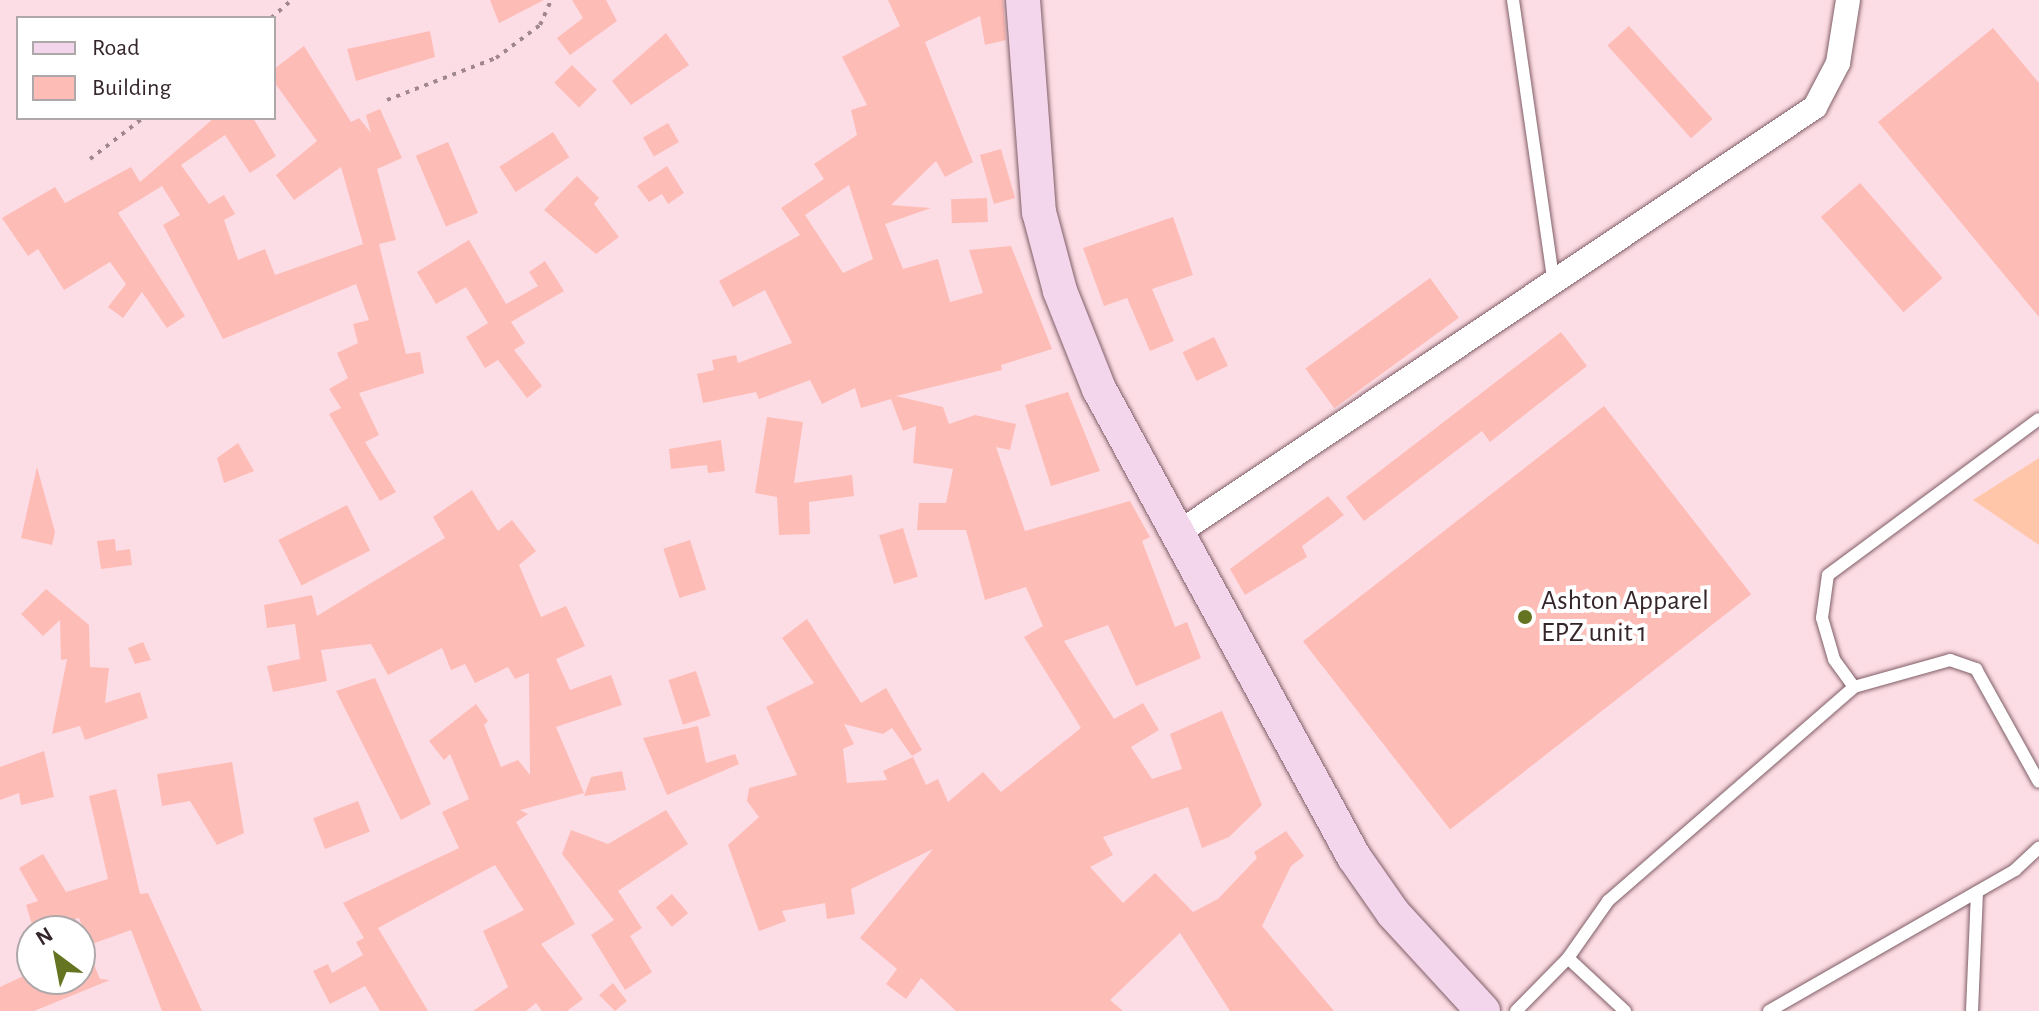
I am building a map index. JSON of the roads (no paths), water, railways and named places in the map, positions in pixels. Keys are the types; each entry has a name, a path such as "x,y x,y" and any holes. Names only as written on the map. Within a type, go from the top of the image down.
{"main road":[{"path":"1023,0 1039,212 1060,291 1099,389 1175,535 1354,857 1411,935 1483,1011"}],"street":[{"path":"1175,535 1553,278 1815,107 1838,63 1848,0"}],"lane":[{"path":"1513,0 1553,278"},
{"path":"1854,687 1834,659 1822,618 1828,575 2039,419"},
{"path":"1516,1011 1568,958 1608,901 1854,687 1950,660 1976,669 2039,782"},
{"path":"1769,1011 1977,892 2039,848"},
{"path":"1972,1011 1977,892"},
{"path":"1568,958 1625,1011"}],"place":[{"name":"Ashton Apparel EPZ unit 1","path":"1525,617"}]}
